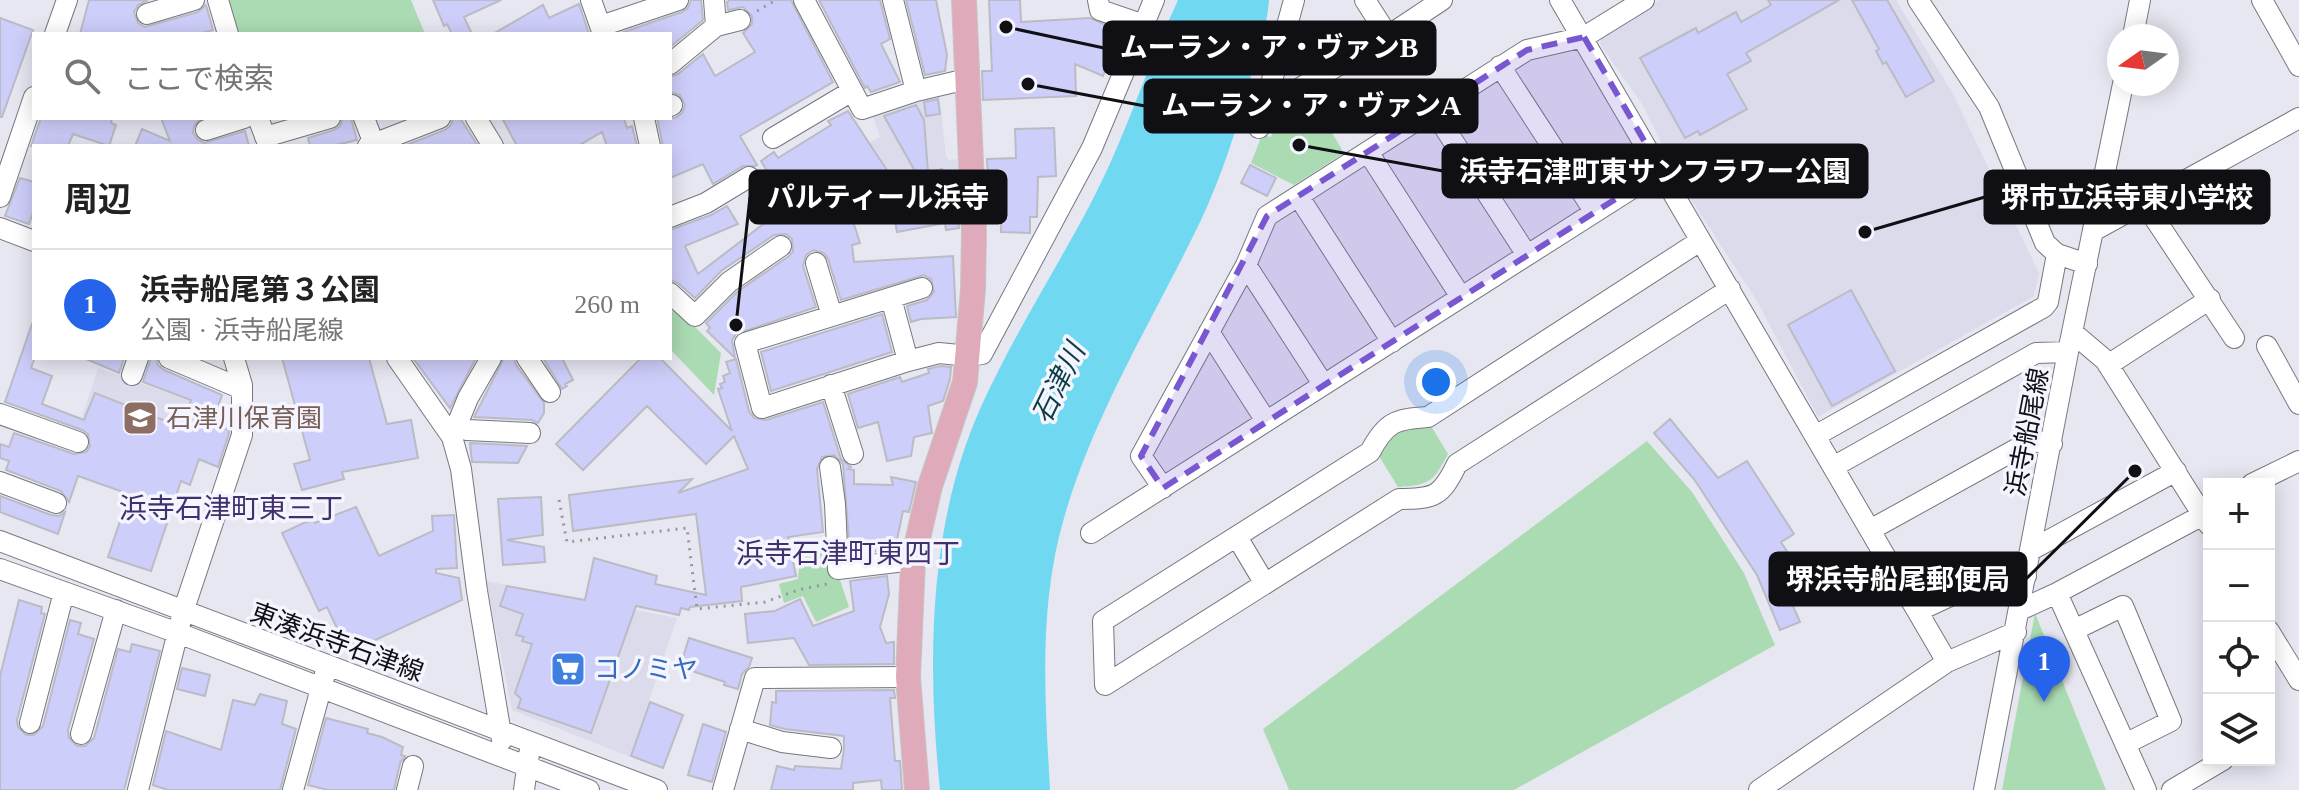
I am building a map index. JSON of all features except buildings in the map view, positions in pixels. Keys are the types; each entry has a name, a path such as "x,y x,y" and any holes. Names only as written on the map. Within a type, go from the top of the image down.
{"main road":[{"path":"917,790 908,677 913,560 930,486 965,382 969,356 974,232 964,0"}],"street":[{"path":"56,32 67,0"},
{"path":"147,14 194,0"},
{"path":"218,0 227,32"},
{"path":"591,0 602,30 678,0"},
{"path":"714,0 716,26"},
{"path":"804,0 862,109 916,91 967,79"},
{"path":"893,0 916,91"},
{"path":"1098,0 1100,10 1144,25"},
{"path":"922,288 745,343 762,408 939,353 982,354 1092,148 1154,0"},
{"path":"1259,128 1294,0"},
{"path":"1365,0 1388,36"},
{"path":"1300,88 1442,0"},
{"path":"1560,0 1947,662"},
{"path":"1163,488 1141,456 1246,265 1267,216 1527,50 1584,37 1644,0"},
{"path":"1918,0 1989,107 2045,243 2057,254 2087,264"},
{"path":"2135,24 2140,0"},
{"path":"2262,0 2299,66"},
{"path":"672,62 716,26 740,20"},
{"path":"1500,66 1594,211"},
{"path":"773,138 852,91"},
{"name":"浜寺船尾線","path":"1984,790 2121,96"},
{"path":"0,197 32,103"},
{"path":"1433,110 1527,255"},
{"path":"2093,231 2299,118"},
{"path":"206,130 238,120"},
{"path":"264,134 322,120"},
{"path":"365,120 371,144"},
{"path":"374,144 435,120"},
{"path":"477,120 492,144"},
{"path":"644,120 650,144"},
{"path":"1368,152 1461,297"},
{"path":"1091,533 1661,170"},
{"path":"672,216 706,203 749,177"},
{"path":"1299,197 1392,342"},
{"path":"2145,204 2234,338"},
{"path":"0,228 32,240"},
{"path":"1700,241 1428,417 1399,419 1381,431 1370,452 1103,621 1105,685 1399,499 1427,499 1446,485 1457,464 1730,289"},
{"path":"672,295 695,316 729,282 781,246"},
{"path":"1815,436 2044,307 2048,302 2057,254"},
{"path":"816,263 832,316"},
{"path":"1246,265 1323,384"},
{"path":"891,298 908,361"},
{"path":"2108,365 2210,299"},
{"path":"1209,332 1266,421"},
{"path":"2072,332 2108,365 2203,511"},
{"path":"2267,346 2299,404"},
{"path":"1833,467 2036,353 2068,352"},
{"path":"174,360 242,389"},
{"path":"138,790 183,612 242,435 242,389 235,360"},
{"path":"399,360 454,431 499,731 507,758"},
{"path":"454,431 486,360"},
{"path":"528,360 550,392"},
{"path":"831,385 853,454"},
{"path":"0,414 78,442"},
{"path":"454,431 530,433"},
{"path":"1870,530 2031,441 2052,444"},
{"path":"2264,478 2299,461"},
{"path":"830,467 838,569 913,560"},
{"path":"2031,550 2176,471"},
{"path":"0,482 56,503"},
{"path":"2020,610 2203,515"},
{"path":"1237,537 1265,584"},
{"name":"東湊浜寺石津線","path":"0,541 657,790"},
{"name":"東湊浜寺石津線","path":"0,569 178,633 589,790"},
{"path":"1918,611 2006,570 2026,576"},
{"path":"30,723 64,592"},
{"path":"2057,593 2146,790"},
{"path":"2074,630 2123,606 2171,721 2125,744"},
{"path":"81,734 116,610"},
{"path":"1759,790 1947,662 2016,632"},
{"path":"2290,647 2299,680"},
{"path":"293,790 328,666"},
{"path":"723,790 755,678 908,677"},
{"path":"740,729 782,742 831,748"},
{"path":"524,790 531,742"},
{"path":"407,790 413,766"},
{"path":"2172,790 2213,766"},
{"path":"2203,772 2214,790"}],"path":[{"path":"740,20 776,0"},
{"path":"559,500 567,542 687,528 697,609 765,602 798,590 828,584 831,578"}],"highlighted area":[{"path":"1584,37 1661,170 1163,488 1141,456 1267,216 1527,50"}],"shaded area":[{"path":"1660,0 1896,0 1953,94 2039,273 2034,296 1818,417 1757,301 1685,190 1642,104 1600,44 1602,33"},
{"path":"939,94 946,156 949,160 961,159 963,199 865,219 842,218 820,203 804,178 880,137 872,114"},
{"path":"98,368 236,417 222,470 82,417"},
{"path":"486,581 677,618 630,757 512,710"}],"green space":[{"path":"228,0 411,0 424,32 238,32"},
{"path":"1310,96 1344,153 1294,185 1251,163 1262,135 1271,137 1279,115"},
{"path":"676,308 721,353 714,395 672,351 672,311"},
{"path":"1431,426 1448,454 1429,480 1398,487 1379,456 1399,431"},
{"path":"1647,441 1692,492 1744,573 1775,645 1514,790 1289,790 1263,729"},
{"path":"801,548 825,549 831,553 849,607 816,622 803,596 784,603 779,584 798,579"},
{"path":"2035,613 2106,790 2002,790"}],"water":[{"name":"石津川","path":"1178,0 1269,0 1258,52 1215,187 1108,403 1064,518 1050,585 1045,653 1050,790 940,790 933,694 936,596 950,500 963,454 993,382 1107,171"}],"place":[{"name":"ムーラン・ア・ヴァンB","path":"1006,27"},
{"name":"ムーラン・ア・ヴァンA","path":"1028,84"},
{"name":"浜寺石津町東サンフラワー公園","path":"1299,145"},
{"name":"堺市立浜寺東小学校","path":"1865,232"},
{"name":"パルティール浜寺","path":"736,325"},
{"name":"石津川保育園","path":"140,418"},
{"name":"堺浜寺船尾郵便局","path":"2135,471"},
{"name":"コノミヤ","path":"568,669"},
{"name":"浜寺船尾第３公園","path":"2044,702"}],"district":[{"name":"浜寺石津町東三丁","path":"231,508"},
{"name":"浜寺石津町東四丁","path":"848,553"}]}
